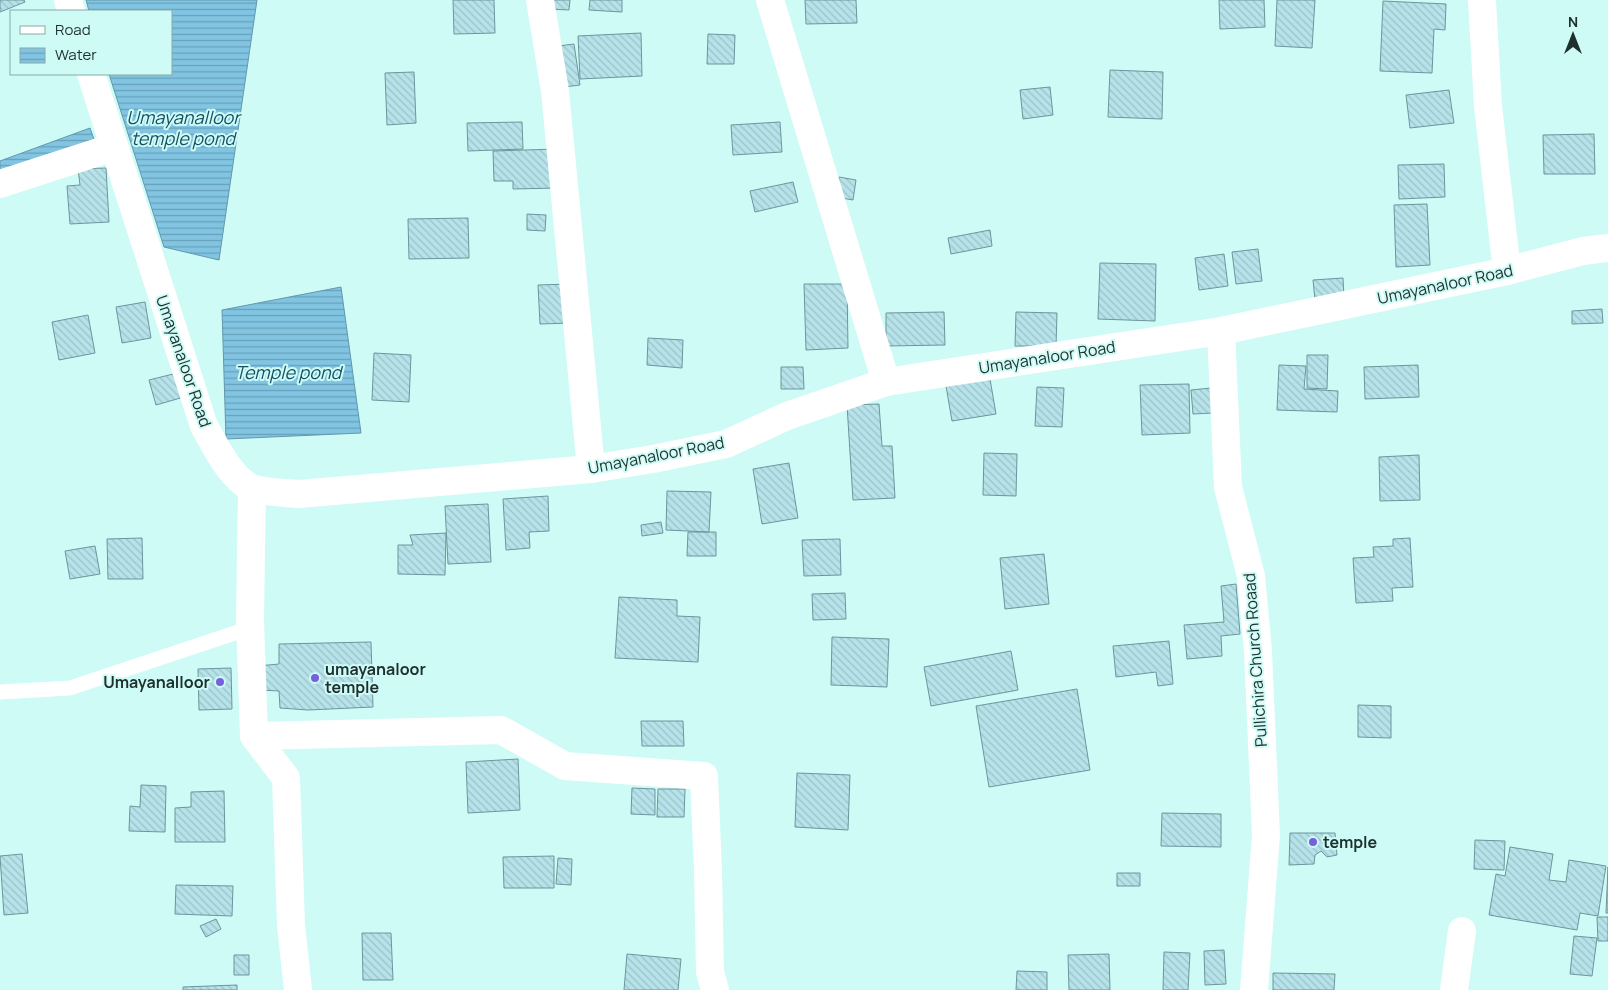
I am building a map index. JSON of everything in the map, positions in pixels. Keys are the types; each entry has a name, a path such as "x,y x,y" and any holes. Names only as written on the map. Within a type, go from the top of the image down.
{"street":[{"path":"540,0 555,91 591,469"},
{"path":"770,0 886,382"},
{"path":"1482,0 1488,106 1507,271"},
{"name":"Umayanaloor Road","path":"91,75 204,426 221,456 238,478 252,489 298,494 591,469 653,459 726,444 787,416 886,382 1220,331 1507,271 1582,251 1608,248"},
{"path":"0,184 114,147"},
{"name":"Pullichira Church Roaad","path":"1220,331 1228,487 1251,576 1259,670 1266,835 1254,990"},
{"path":"252,489 250,628 254,736 286,778 291,925 298,990"},
{"path":"254,736 501,730 565,766 704,776 709,880 710,972 715,990"},
{"path":"1454,990 1462,931"}],"lane":[{"path":"0,692 70,688 250,628"}],"water":[{"name":"Umayanalloor temple pond","path":"86,0 257,0 219,260 164,247 109,75 172,75 172,10 89,10"},
{"path":"90,128 95,142 0,176 0,161"},
{"name":"Temple pond","path":"341,287 361,433 226,439 222,310"}],"building":[{"path":"0,0 24,0 25,2 0,12"},
{"path":"453,0 494,0 495,33 454,34"},
{"path":"549,0 570,0 569,10 549,9"},
{"path":"590,0 622,0 622,12 589,10"},
{"path":"805,0 856,0 857,23 806,24"},
{"path":"1219,0 1264,0 1265,27 1220,29"},
{"path":"1277,0 1315,0 1312,48 1275,46"},
{"path":"1383,1 1446,4 1445,30 1434,29 1432,73 1380,71"},
{"path":"641,33 642,76 580,79 578,36"},
{"path":"708,34 735,35 734,64 707,64"},
{"path":"574,44 580,85 564,87 558,46"},
{"path":"1110,70 1163,72 1162,119 1108,117"},
{"path":"414,72 416,123 387,125 385,73"},
{"path":"1050,87 1053,115 1023,119 1020,90"},
{"path":"1449,90 1454,123 1410,128 1406,95"},
{"path":"522,122 523,149 468,151 467,123"},
{"path":"780,122 782,152 733,155 731,125"},
{"path":"1594,134 1595,174 1544,174 1543,135"},
{"path":"557,149 558,188 513,189 513,181 494,181 493,151"},
{"path":"1444,164 1445,197 1399,199 1398,165"},
{"path":"106,168 109,222 70,224 67,186 80,185 78,169"},
{"path":"839,177 856,180 853,200 836,197"},
{"path":"793,182 798,202 755,212 750,191"},
{"path":"1427,204 1430,265 1396,267 1394,205"},
{"path":"527,214 546,215 545,231 527,230"},
{"path":"468,218 469,258 409,259 408,219"},
{"path":"990,230 992,246 951,254 948,238"},
{"path":"1258,249 1262,281 1236,284 1232,252"},
{"path":"1224,254 1228,286 1199,290 1195,258"},
{"path":"1100,263 1156,264 1155,321 1098,319"},
{"path":"1343,278 1344,298 1315,300 1313,280"},
{"path":"569,284 571,323 540,324 538,285"},
{"path":"804,284 847,284 848,348 806,350"},
{"path":"145,302 151,338 122,343 116,307"},
{"path":"1602,309 1603,323 1572,324 1572,311"},
{"path":"944,312 945,345 886,346 886,313"},
{"path":"1016,312 1057,313 1056,346 1015,346"},
{"path":"88,315 95,353 59,360 52,322"},
{"path":"648,338 683,340 682,368 647,365"},
{"path":"374,353 411,355 409,402 372,400"},
{"path":"1307,355 1328,355 1327,389 1307,388"},
{"path":"1279,365 1306,366 1304,389 1338,391 1337,412 1277,410"},
{"path":"1418,365 1419,397 1365,399 1364,367"},
{"path":"781,367 803,367 804,389 781,389"},
{"path":"177,373 184,397 156,405 149,380"},
{"path":"990,379 996,414 952,421 946,386"},
{"path":"1189,384 1190,433 1142,435 1140,385"},
{"path":"1037,387 1064,388 1062,427 1035,426"},
{"path":"1211,388 1213,413 1193,414 1191,390"},
{"path":"879,404 882,446 892,446 895,498 853,500 847,405"},
{"path":"984,453 1017,454 1016,496 983,495"},
{"path":"1419,455 1420,500 1380,501 1379,457"},
{"path":"789,463 798,518 762,524 753,469"},
{"path":"667,491 711,492 709,532 666,530"},
{"path":"548,496 549,531 529,532 530,548 506,550 503,499"},
{"path":"488,504 491,562 448,564 445,506"},
{"path":"661,522 663,533 642,536 641,525"},
{"path":"688,532 716,532 716,556 687,556"},
{"path":"446,533 445,575 398,574 398,545 413,545 410,535"},
{"path":"142,538 143,579 108,579 107,539"},
{"path":"1410,538 1413,587 1392,588 1393,601 1356,603 1353,558 1374,557 1373,547 1393,546 1393,539"},
{"path":"840,539 841,575 804,576 802,540"},
{"path":"95,546 100,574 70,579 65,551"},
{"path":"1044,554 1049,604 1005,609 1000,558"},
{"path":"1236,584 1240,634 1221,636 1222,656 1187,659 1184,625 1224,622 1221,586"},
{"path":"845,593 846,619 813,620 812,594"},
{"path":"619,597 677,600 677,616 700,617 698,662 615,658"},
{"path":"832,637 889,639 887,687 831,685"},
{"path":"1169,641 1173,684 1158,686 1156,672 1116,677 1113,646"},
{"name":"umayanaloor temple","path":"371,642 373,707 308,710 280,708 279,691 260,690 258,666 279,664 279,644"},
{"path":"1011,651 1018,690 931,706 924,667"},
{"path":"231,668 232,709 199,710 198,669"},
{"path":"1077,689 1090,770 989,787 976,706"},
{"path":"1358,705 1391,706 1391,738 1358,737"},
{"path":"641,721 683,721 684,746 642,746"},
{"path":"518,759 520,810 468,813 466,762"},
{"path":"797,773 850,775 848,830 795,827"},
{"path":"141,785 166,786 165,832 129,831 130,806 140,807"},
{"path":"632,788 655,789 655,815 631,814"},
{"path":"658,789 685,789 684,817 657,817"},
{"path":"224,791 225,842 175,842 175,808 191,807 191,792"},
{"path":"1162,813 1221,814 1221,847 1161,846"},
{"name":"temple","path":"1290,833 1335,833 1337,855 1327,857 1321,851 1315,855 1314,864 1289,865"},
{"path":"1475,840 1505,841 1504,870 1474,869"},
{"path":"1510,847 1553,854 1549,880 1566,882 1569,860 1606,866 1598,916 1580,913 1577,930 1489,915 1496,874 1505,876"},
{"path":"22,854 28,913 4,915 0,856"},
{"path":"554,856 554,888 504,888 503,857"},
{"path":"558,858 572,859 571,885 556,884"},
{"path":"1608,867 1608,913 1606,913"},
{"path":"1117,873 1140,873 1140,886 1117,886"},
{"path":"176,885 233,886 232,916 175,914"},
{"path":"1597,917 1608,917 1608,941 1598,941"},
{"path":"216,919 221,929 206,937 200,926"},
{"path":"362,933 391,933 393,980 363,980"},
{"path":"1574,936 1597,938 1592,976 1570,974"},
{"path":"1224,950 1226,984 1205,985 1204,951"},
{"path":"1164,952 1190,953 1188,990 1163,990"},
{"path":"627,954 681,959 678,990 624,990"},
{"path":"1109,954 1110,990 1069,990 1068,955"},
{"path":"234,955 249,955 249,975 234,975"},
{"path":"1017,971 1047,972 1047,990 1016,990"},
{"path":"1273,973 1335,974 1334,990 1273,990"},
{"path":"237,985 237,990 183,990 183,987"}],"place":[{"name":"umayanaloor temple","path":"315,678"},
{"name":"Umayanalloor","path":"220,682"},
{"name":"temple","path":"1313,842"}]}
